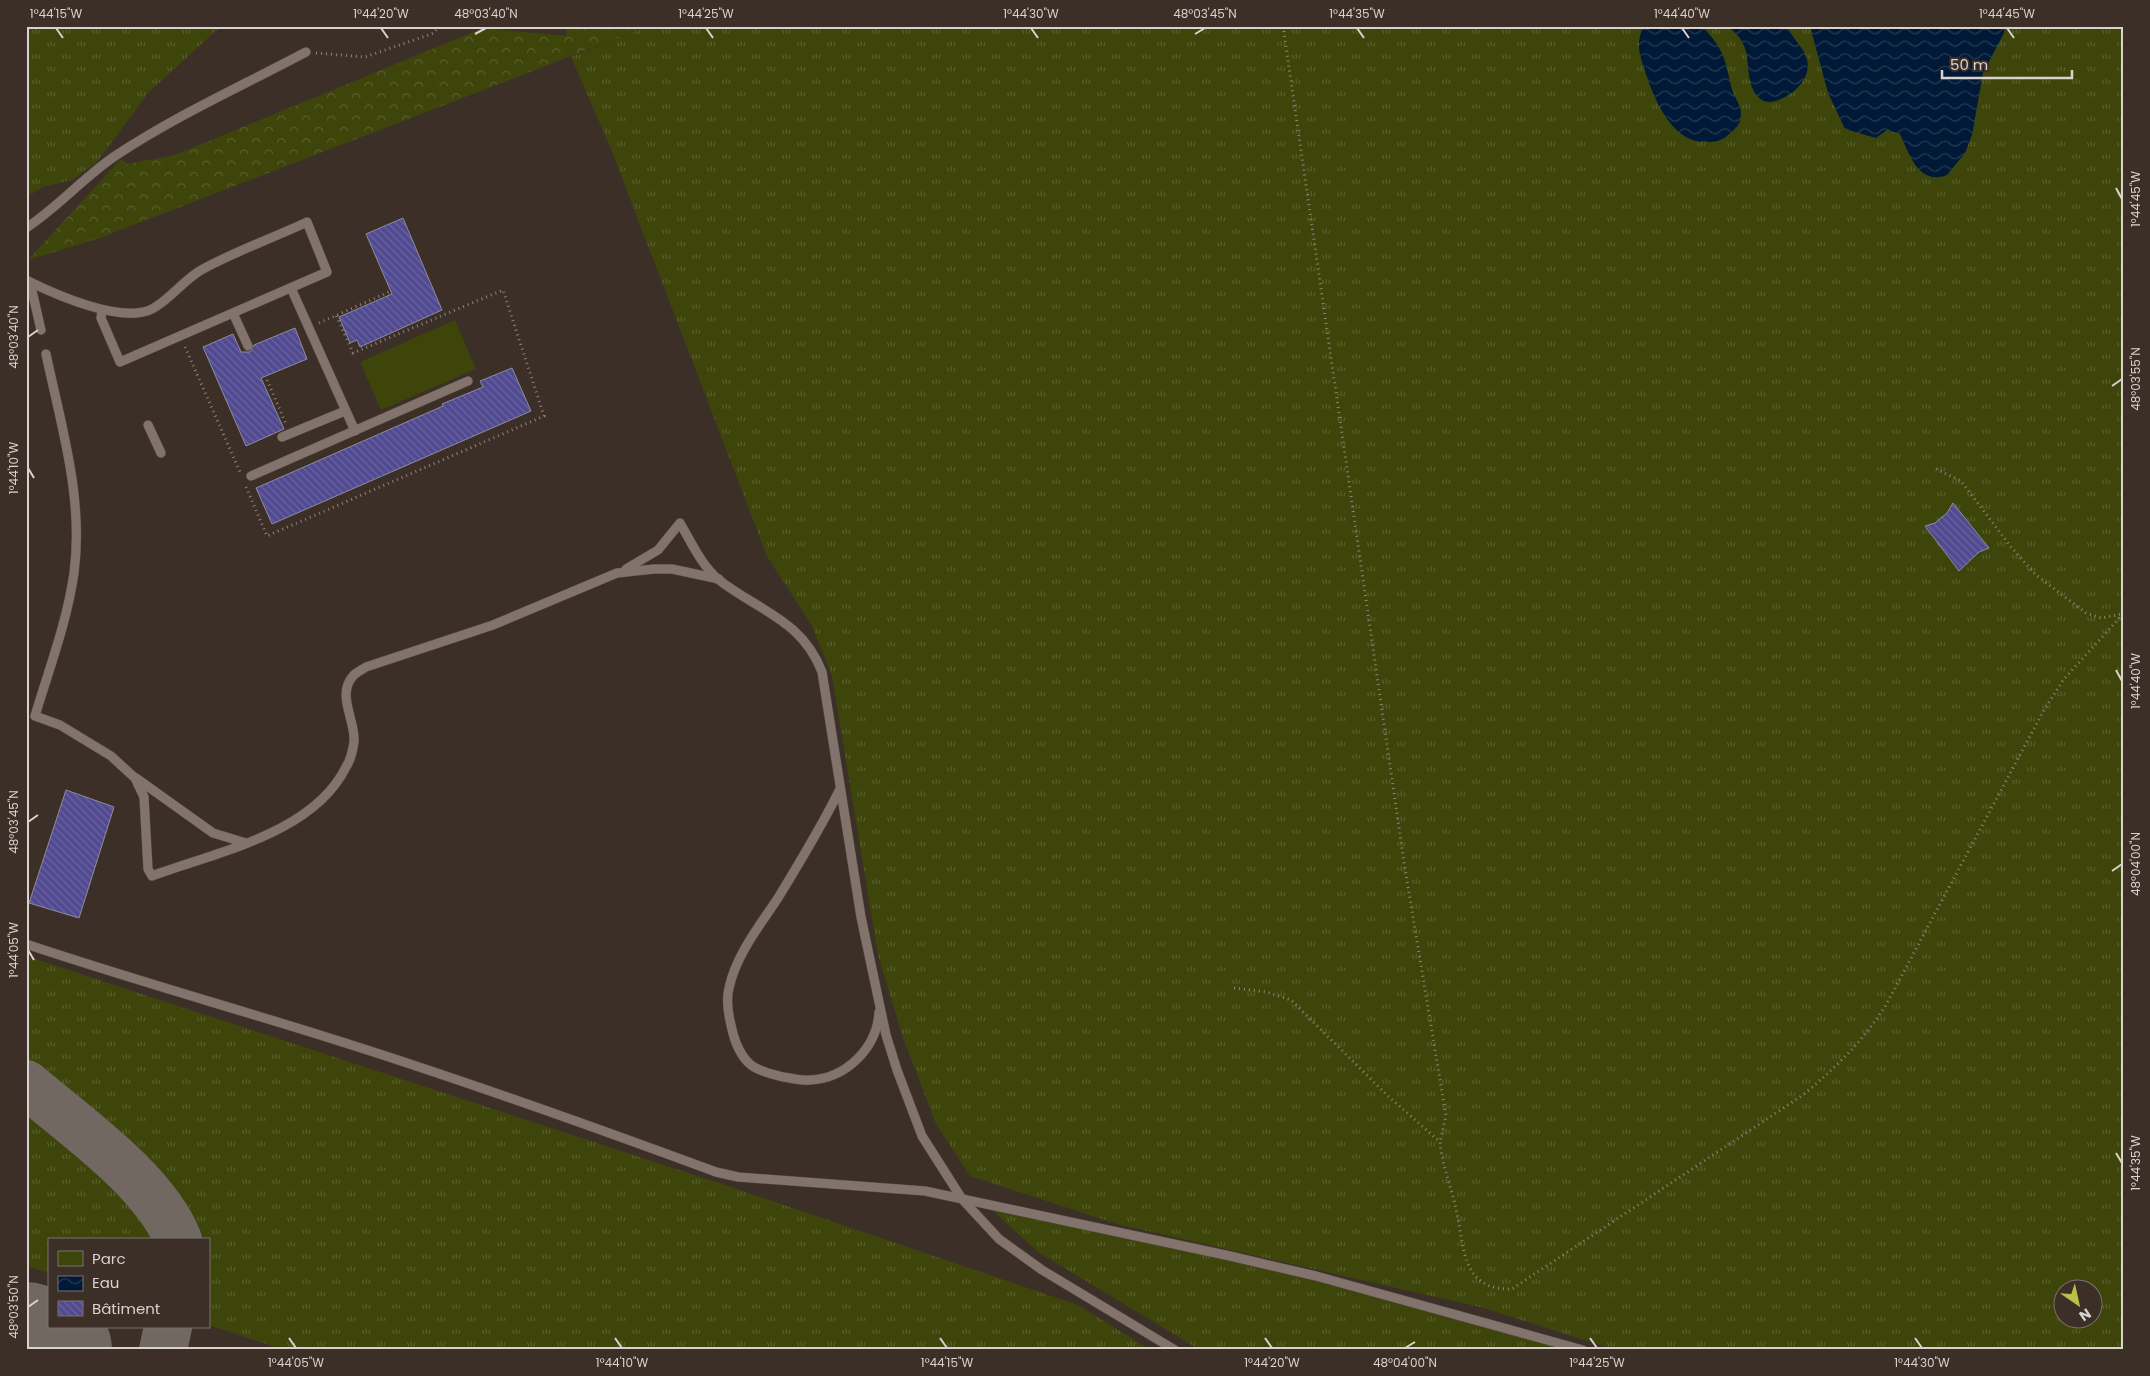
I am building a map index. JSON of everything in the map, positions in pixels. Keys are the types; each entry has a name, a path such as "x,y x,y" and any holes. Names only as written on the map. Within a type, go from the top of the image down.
{"lane":[{"path":"26,228 48,214 113,158 156,130 306,52"},
{"path":"28,281 102,310 129,315 154,308 202,269 307,222 327,272 120,362 101,318 102,310"},
{"path":"28,281 42,330"},
{"path":"291,288 355,431"},
{"path":"233,313 248,346"},
{"path":"46,354 72,480 76,533 74,571 67,611 35,716 60,725 111,756 136,778 213,833 247,843"},
{"path":"251,476 468,382"},
{"path":"286,435 345,411"},
{"path":"148,425 161,452"},
{"path":"136,778 144,797 148,869 152,876 274,833 326,797 347,767 354,741 346,690 353,676 366,667 493,625 617,573 658,550 680,523 698,553 718,579 784,621 805,640 816,656 822,672 861,918 886,1035 896,1070 922,1136 962,1199 999,1239 1035,1264 1175,1350"},
{"path":"617,573 647,569 672,569 718,579"},
{"path":"840,788 791,877 747,946 734,971 729,988 730,1020 734,1039 740,1053 751,1065 771,1074 811,1080 831,1075 858,1060 869,1046 876,1030 879,999"},
{"path":"26,944 103,970 314,1033 497,1092 716,1172 738,1177 925,1191 1306,1274 1426,1305 1583,1350"}],"path":[{"path":"306,52 365,57 434,33 439,26"},
{"path":"1283,26 1405,869 1446,1116 1440,1142 1442,1162 1456,1208 1466,1259 1481,1283 1495,1289 1512,1289 1803,1095 1842,1062 1870,1030 1887,1003 2044,710 2064,679 2124,614"},
{"path":"319,323 389,292"},
{"path":"267,380 286,435"},
{"path":"1936,469 1961,481 2011,547 2036,575 2086,613 2101,618 2124,614"},
{"path":"1234,988 1266,992 1291,1000 1367,1076 1440,1142"}],"green space":[{"path":"26,26 221,26 149,92 97,162 72,180 42,187 26,198"},
{"path":"564,26 649,26 97,239 28,260 121,159 127,164 175,155 483,28 567,36"},
{"path":"649,26 2124,26 2124,1350 1615,1350 1484,1308 1117,1224 970,1176 936,1124 903,1038 878,955 832,676 812,626 767,556 611,149 571,57"},
{"path":"455,320 476,369 381,410 360,362"},
{"path":"26,956 728,1186 1078,1305 1151,1350 284,1350 210,1325 210,1238 48,1238 48,1273 26,1266"},
{"path":"991,1209 1316,1276 1582,1350 1200,1350 1038,1252"}],"water":[{"path":"1644,26 1702,26 1715,41 1725,60 1732,90 1741,110 1739,124 1725,138 1712,142 1694,141 1675,129 1668,120 1655,98 1641,57 1639,39"},
{"path":"1728,26 1787,26 1807,59 1807,73 1800,85 1789,95 1778,100 1770,102 1762,100 1752,87 1745,47 1740,38"},
{"path":"1810,26 2005,26 2004,33 1983,73 1972,135 1965,153 1947,175 1937,177 1929,176 1922,172 1911,158 1900,134 1887,130 1876,138 1845,129 1828,93"}],"building":[{"path":"403,218 442,310 360,347 357,340 350,343 339,317 392,294 366,234"},
{"path":"295,328 307,359 261,378 284,429 246,446 203,347 233,334 241,352 250,352 254,345"},
{"path":"512,368 531,411 272,524 256,488 443,406 442,404 483,387 480,381"},
{"path":"1953,503 1989,548 1979,552 1959,571 1925,526 1935,523 1947,513"},
{"path":"66,790 114,807 79,918 29,903"}],"taxiway":[{"path":"26,1084 111,1155 132,1176 151,1196 167,1218 177,1238"},
{"path":"163,1350 168,1328"}],"runway":[{"path":"26,1341 53,1350"}]}
